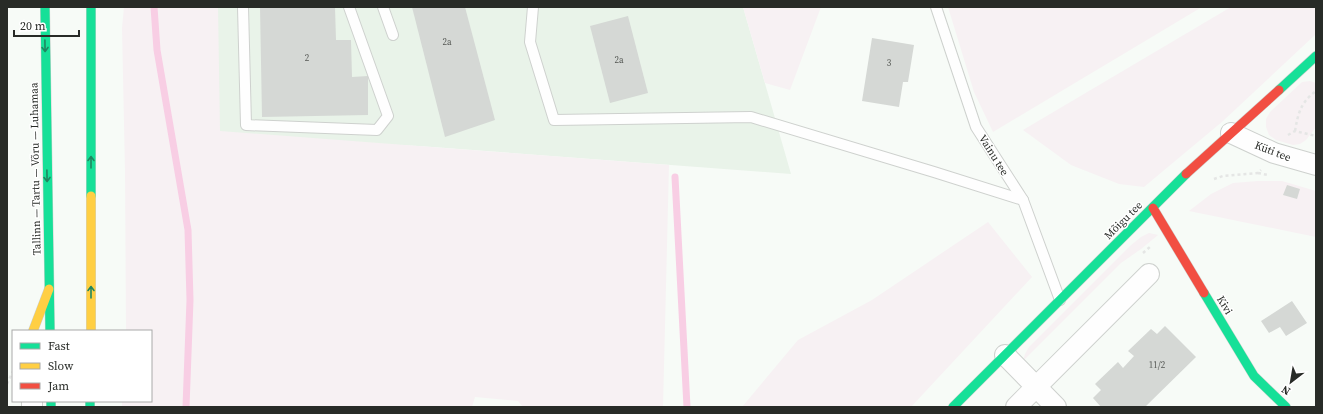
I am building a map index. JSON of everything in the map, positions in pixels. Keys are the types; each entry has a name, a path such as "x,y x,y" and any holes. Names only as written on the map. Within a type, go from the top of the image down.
{"main road":[{"name":"Tallinn — Tartu — Võru — Luhamaa","path":"45,7 50,330"},
{"path":"91,330 94,11"},
{"name":"Mõigu tee","path":"953,407 1195,165 1316,56"},
{"name":"Kivi","path":"1153,208 1254,376 1286,407"},
{"path":"33,330 49,289"}],"street":[{"name":"Küti tee","path":"1231,133 1274,153 1316,163"},
{"path":"1016,407 1149,274"},
{"path":"1005,355 1056,407"}],"lane":[{"path":"243,7 246,125 377,130 388,116 349,7"},
{"path":"383,7 393,36"},
{"path":"533,7 530,42 554,120 751,117 1023,200"},
{"name":"Vainu tee","path":"936,7 976,127 1023,200 1060,300"}],"path":[{"path":"1295,131 1297,118 1306,99 1316,91"},
{"path":"7,384 12,372"}],"shaded area":[{"path":"124,7 218,7 220,131 669,165 663,407 523,407 518,401 475,397 472,407 122,407 122,402 152,402 152,330 126,330 122,28"},
{"path":"211,7 743,7 791,174 419,146 218,136"},
{"path":"743,7 821,7 790,90 765,83"},
{"path":"948,7 1202,7 993,132 974,92"},
{"path":"1231,7 1316,7 1316,34 1223,121 1144,187 1119,184 1071,165 1023,130"},
{"path":"1310,81 1316,83 1316,127 1306,140 1300,144 1293,145 1276,140 1269,135 1266,127 1266,119 1270,112 1302,82"},
{"path":"1282,181 1316,191 1316,237 1189,211 1211,194 1233,183"},
{"path":"988,222 1032,277 911,407 742,407 798,340 872,300"},
{"path":"1149,233 1158,235 1121,263 1023,361 1029,347 1130,246 1141,237"}],"building":[{"path":"260,7 335,7 336,40 351,40 352,77 368,76 368,115 262,117"},
{"path":"412,7 465,7 495,120 445,137"},
{"path":"628,16 648,93 610,103 590,26"},
{"path":"872,38 914,45 908,82 903,82 899,107 862,101"},
{"path":"1287,185 1300,189 1297,199 1283,195"},
{"path":"1292,301 1307,323 1286,336 1280,327 1269,333 1261,321"},
{"path":"1165,326 1196,357 1145,407 1101,407 1093,398 1101,390 1095,384 1118,362 1123,368 1134,356 1128,351 1151,329 1157,334"}],"waterway":[{"path":"154,7 157,50 188,230 190,300 186,407"},
{"path":"675,177 687,407"}],"traffic: fast":[{"path":"45,7 50,330"},
{"path":"91,7 91,196"},
{"path":"1279,90 1316,56"},
{"path":"953,407 1186,174"},
{"path":"1204,293 1254,376 1286,407"},
{"path":"51,402 51,407"},
{"path":"90,402 90,407"}],"traffic: slow":[{"path":"91,196 91,330"},
{"path":"33,330 49,289"}],"traffic: jam":[{"path":"1186,174 1279,90"},
{"path":"1153,208 1204,293"}]}
